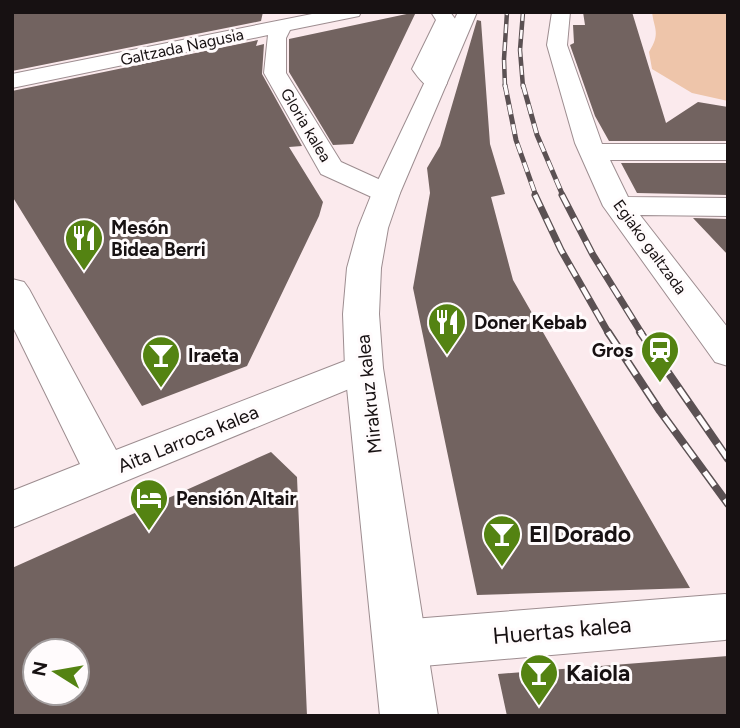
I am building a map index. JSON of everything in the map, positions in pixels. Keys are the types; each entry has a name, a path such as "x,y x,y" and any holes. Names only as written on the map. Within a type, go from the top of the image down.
{"street":[{"name":"Galtzada Nagusia","path":"12,82 352,12"},
{"path":"436,83 423,69 446,20 440,12"},
{"name":"Mirakruz kalea","path":"409,716 364,368 361,314 364,268 373,228 386,193 468,12"},
{"name":"Egiako galtzada","path":"561,12 557,45 592,152 618,206 728,354"},
{"name":"Gloria kalea","path":"283,26 276,38 275,73 331,168 386,193"},
{"path":"592,152 728,152"},
{"path":"618,206 728,207"},
{"path":"12,289 106,472"},
{"name":"Aita Larroca kalea","path":"12,510 364,368"},
{"name":"Huertas kalea","path":"400,644 725,617"}],"shaded area":[{"path":"652,12 728,14 728,101 692,93 652,69 649,52 656,35"}],"building":[{"path":"12,12 263,12 261,21 12,71"},
{"path":"416,12 353,144 333,145 289,72 289,39"},
{"path":"583,12 632,12 666,123 698,102 728,107 728,141 609,141 595,116 570,45 574,43 573,25 585,25"},
{"path":"477,20 481,21 490,144 505,194 491,197 513,280 690,588 477,595 413,288 430,193 427,168 440,146"},
{"path":"258,40 256,46 264,44 262,74 302,146 289,147 323,202 319,216 247,366 142,406 12,196 12,91"},
{"path":"621,163 728,163 728,195 637,193"},
{"path":"693,218 728,219 728,255"},
{"path":"271,452 297,477 307,716 12,716 12,568"},
{"path":"728,656 728,716 507,716 498,674"}],"railway":[{"path":"505,87 507,12"},
{"path":"523,12 520,50 523,87"},
{"path":"505,85 516,140 536,196"},
{"path":"523,85 537,135 563,196"},
{"path":"535,195 561,250 609,334"},
{"path":"562,195 593,255 642,334"},
{"path":"608,332 660,411 728,504"},
{"path":"640,332 728,459"}],"place":[{"name":"Mesón Bidea Berri","path":"84,272"},
{"name":"Doner Kebab","path":"447,356"},
{"name":"Gros","path":"660,384"},
{"name":"Iraeta","path":"161,389"},
{"name":"Pensión Altair","path":"149,532"},
{"name":"El Dorado","path":"502,568"},
{"name":"Kaiola","path":"539,707"}]}
